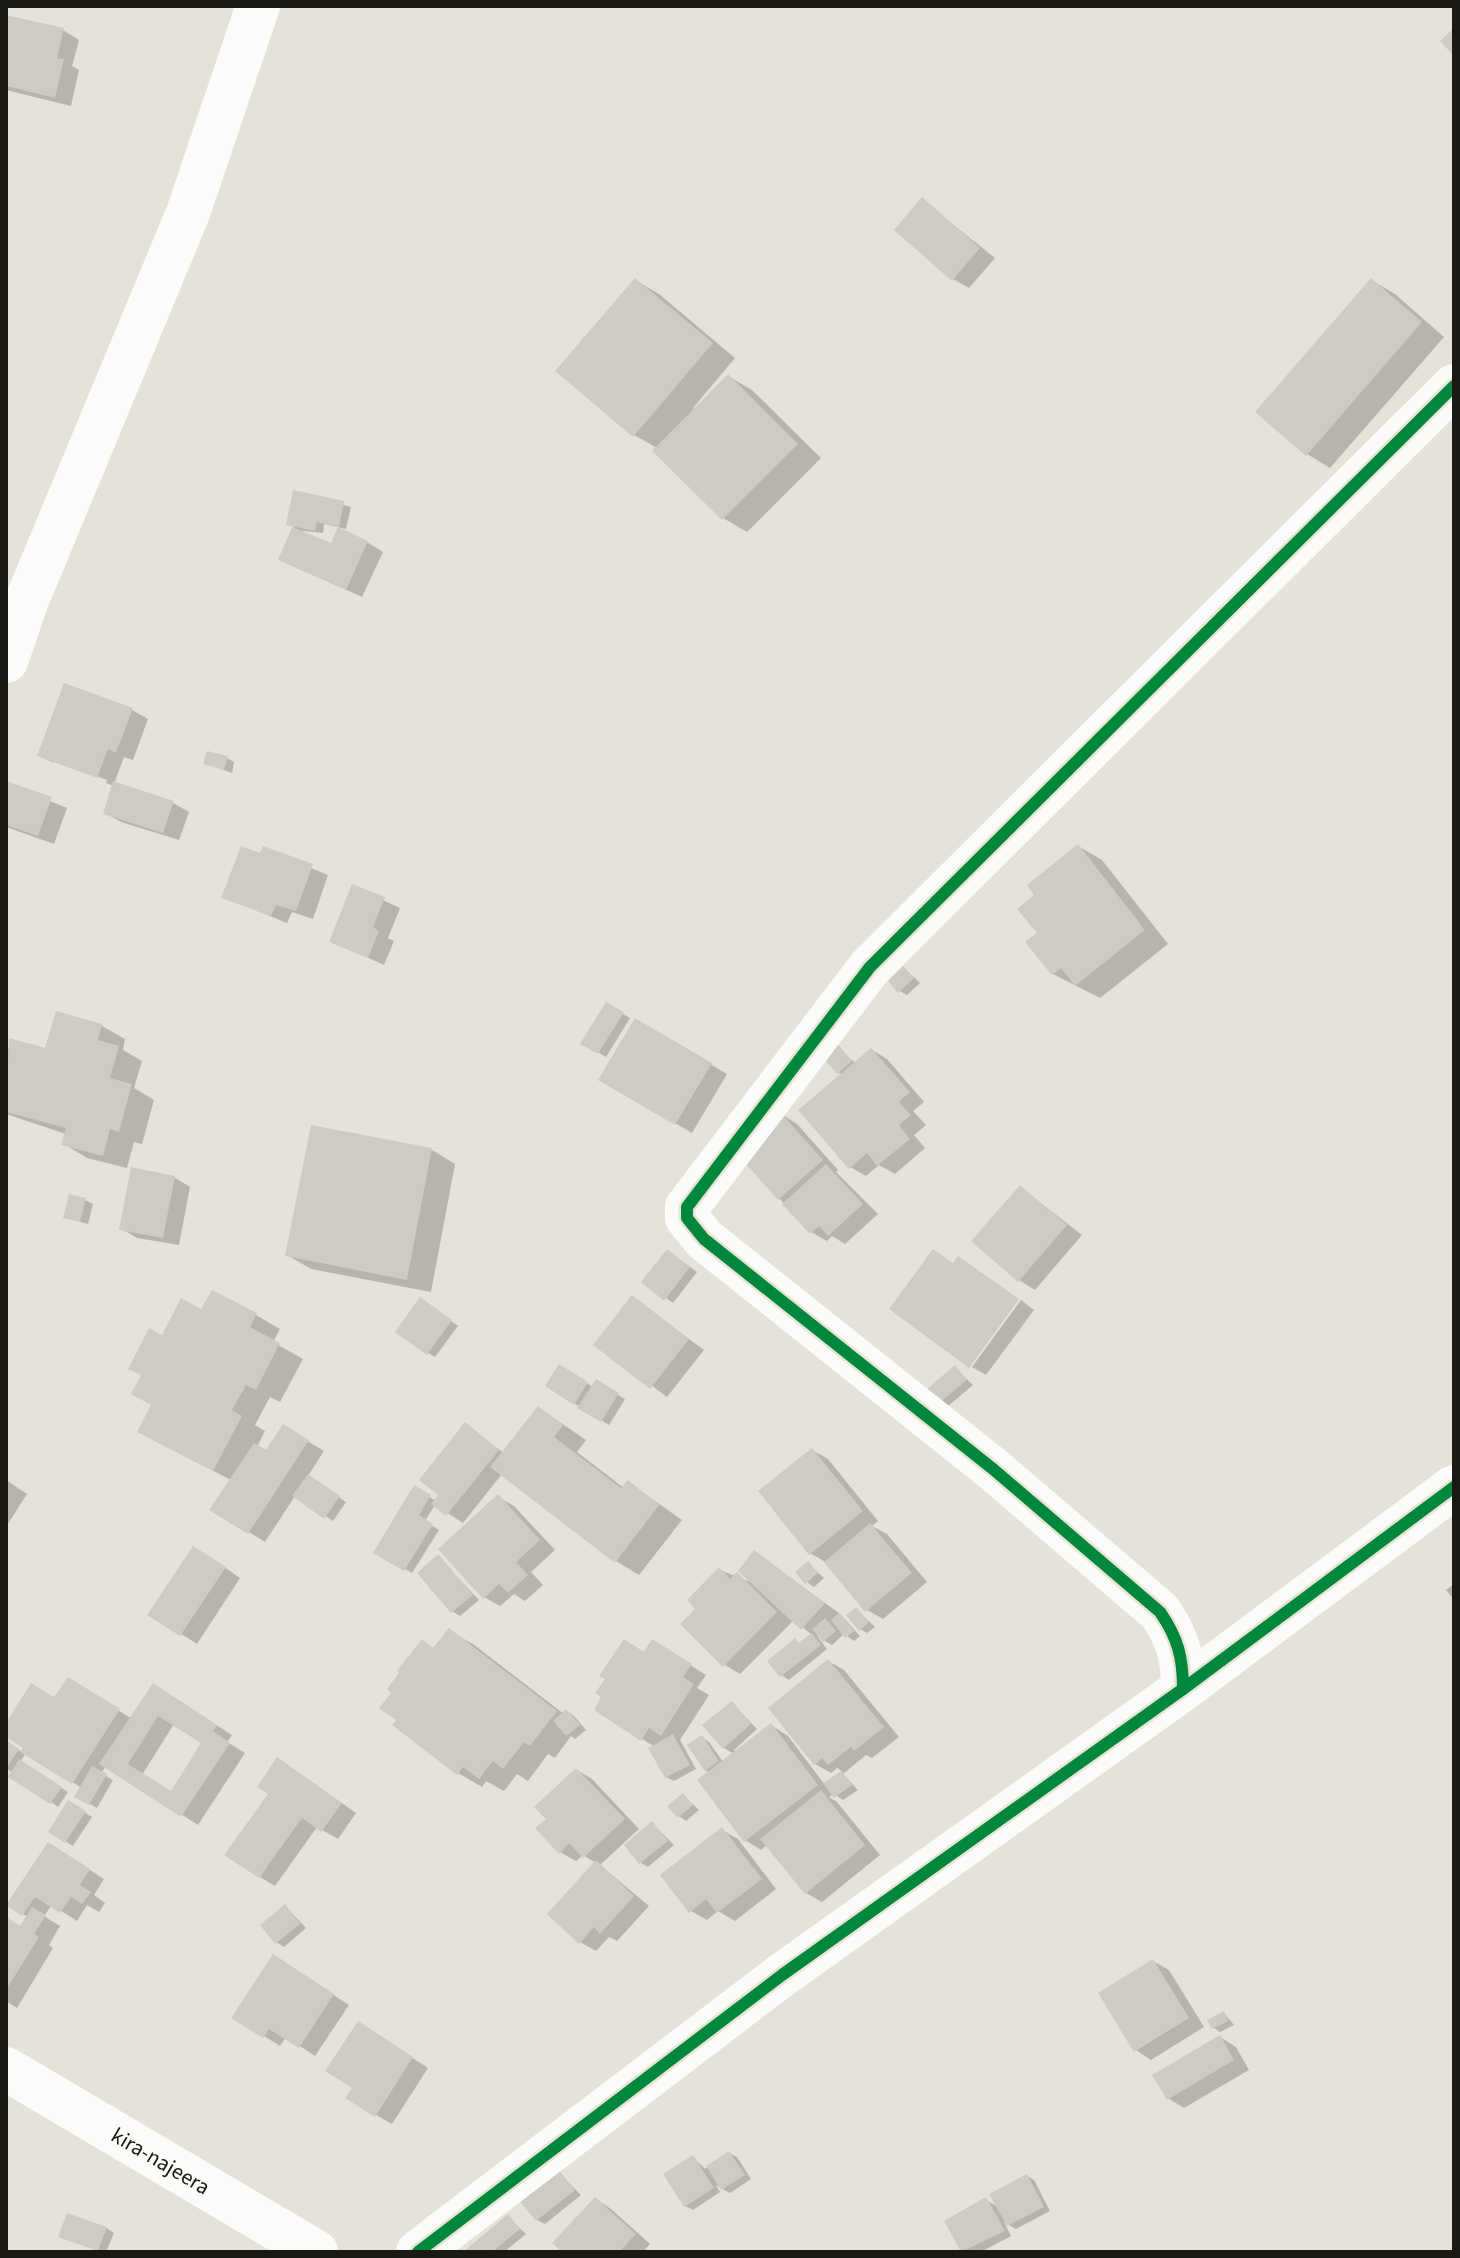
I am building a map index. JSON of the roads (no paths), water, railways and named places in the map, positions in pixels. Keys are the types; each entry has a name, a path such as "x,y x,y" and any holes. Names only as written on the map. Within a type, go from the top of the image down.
{"street":[{"path":"6,661 27,600 188,213 258,6"},
{"path":"1183,1689 1183,1662 1177,1636 1160,1612 993,1469 704,1239 687,1218 687,1207 870,967 1454,386"},
{"path":"418,2252 782,1975 1183,1689 1454,1487"},
{"name":"kira-najeera","path":"6,2069 316,2252"}]}
